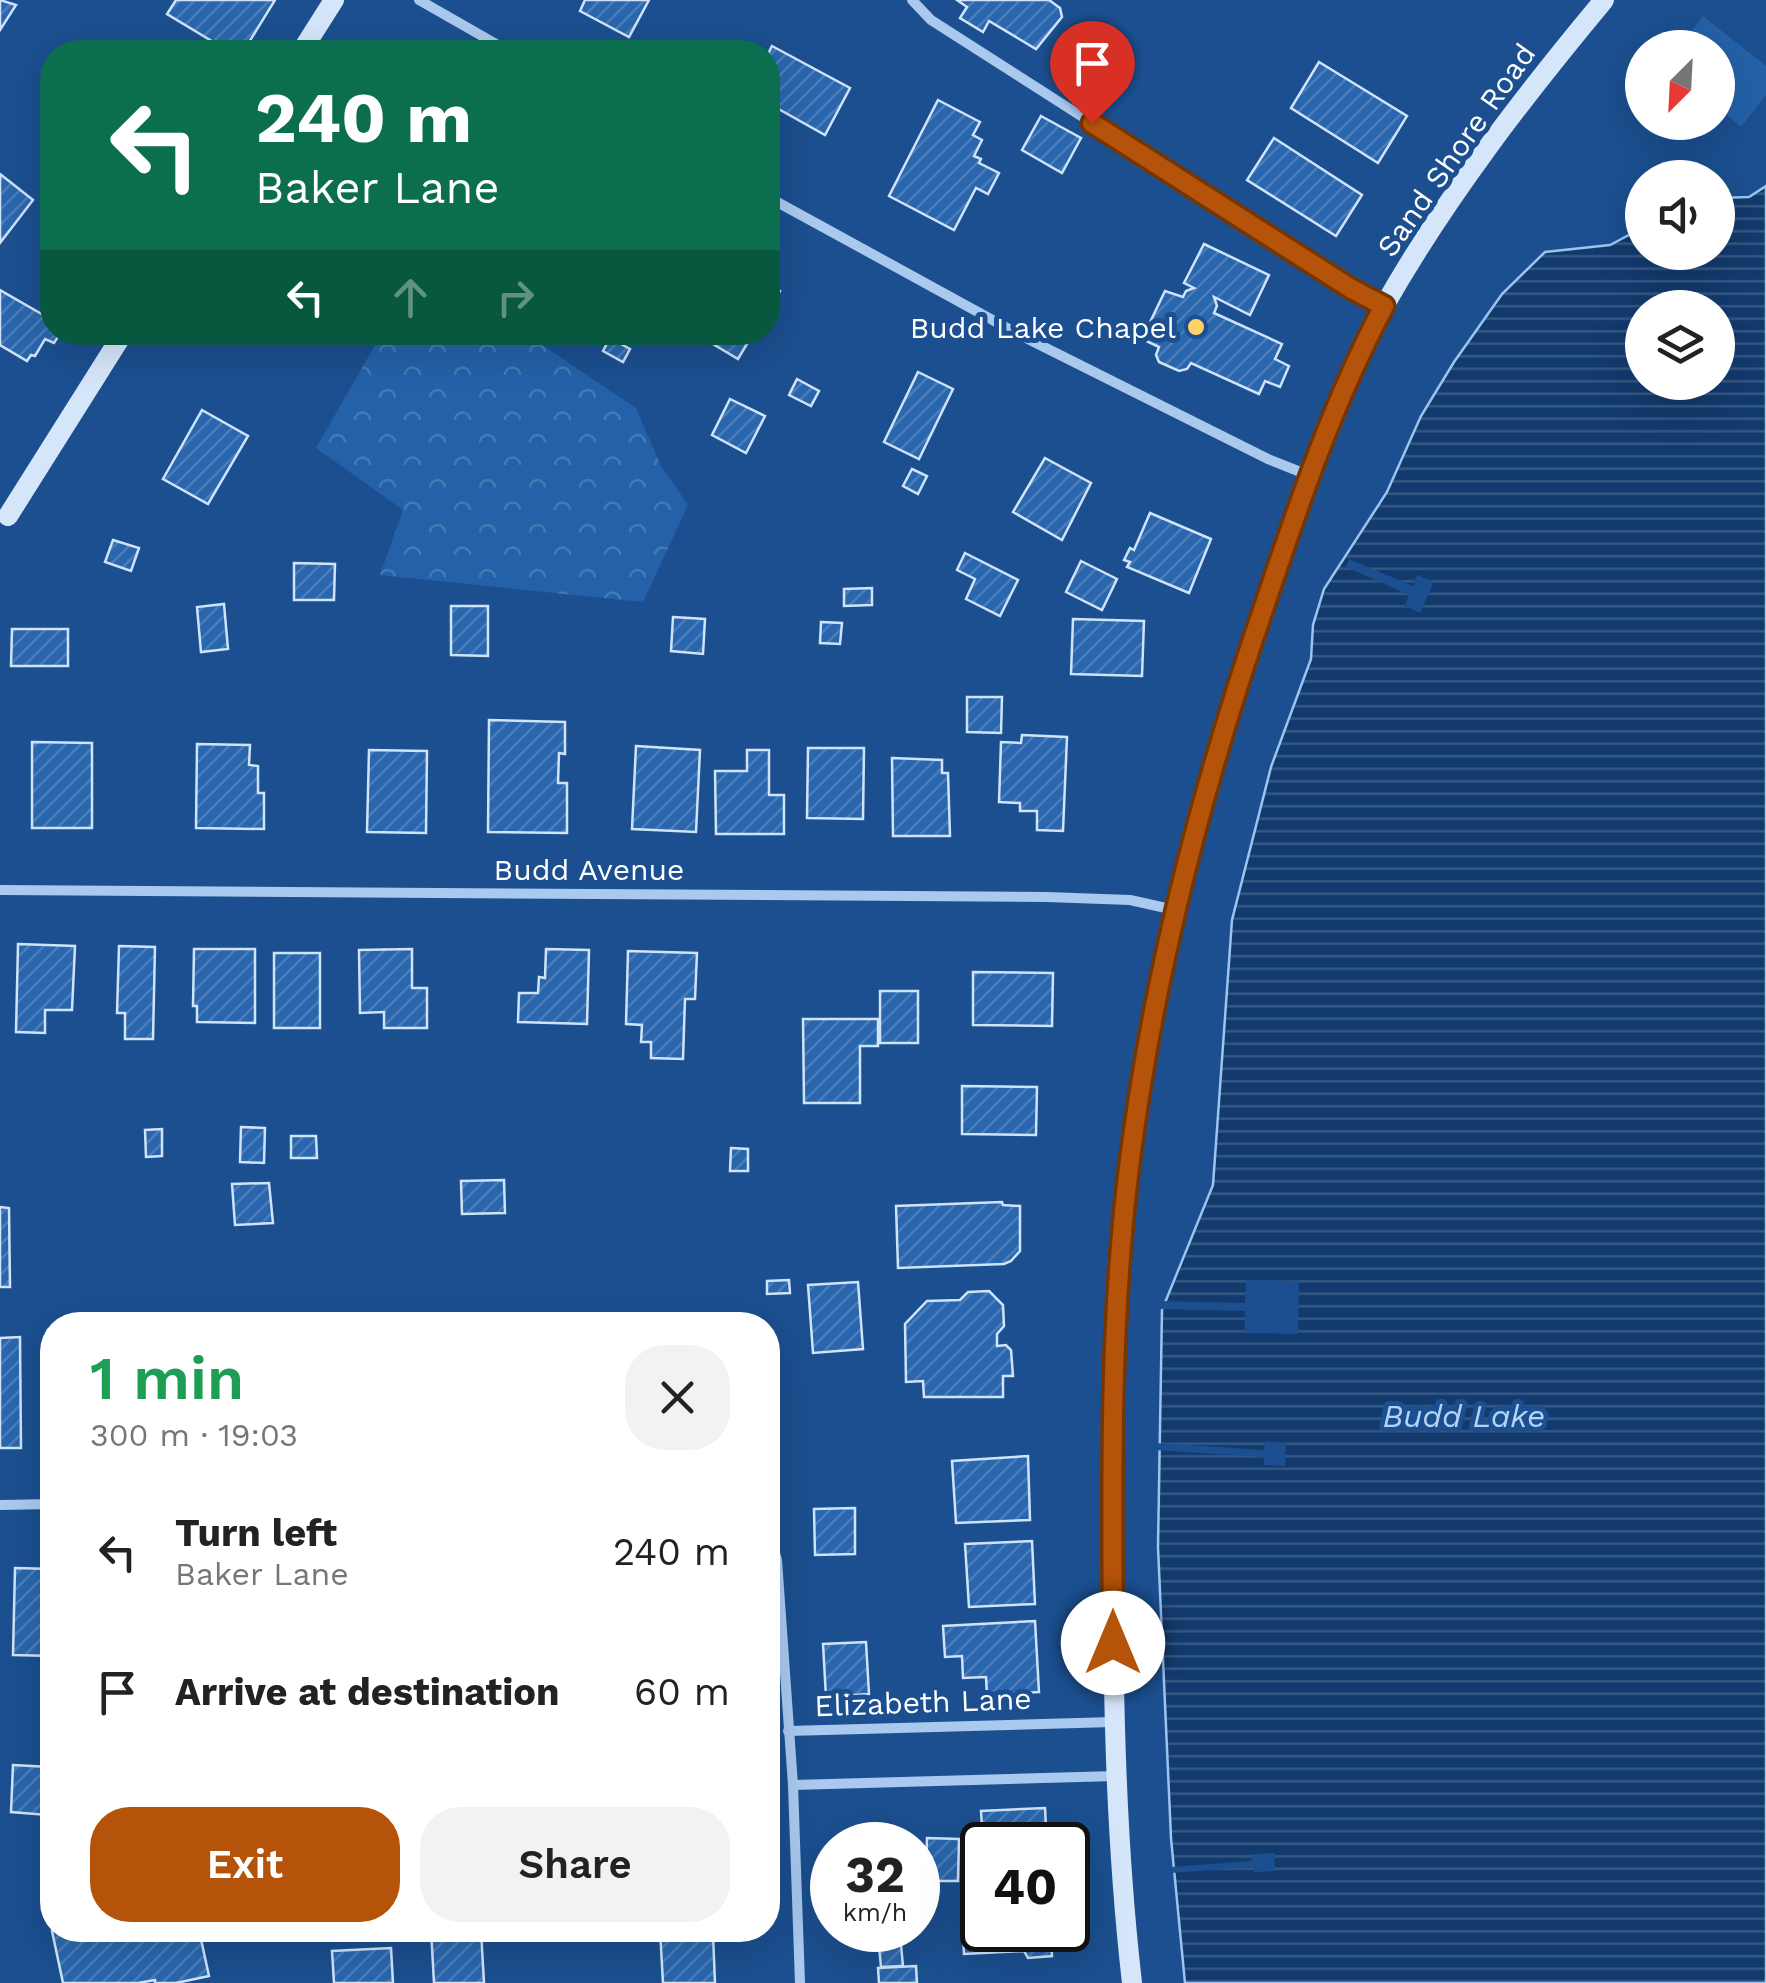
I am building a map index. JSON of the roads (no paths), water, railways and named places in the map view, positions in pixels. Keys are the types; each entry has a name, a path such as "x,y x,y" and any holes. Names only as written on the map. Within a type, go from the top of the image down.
{"street":[{"path":"308,40 334,0"},
{"path":"419,0 489,40"},
{"path":"912,0 931,20 1384,306"},
{"name":"Sand Shore Road","path":"1132,1983 1116,1776 1112,1444 1130,1154 1155,1004 1176,910 1218,746 1308,475 1348,377 1384,306 1471,173 1604,0"},
{"path":"780,204 1020,334 1268,459 1308,475"},
{"path":"3,519 116,345"},
{"name":"Budd Avenue","path":"0,890 1047,897 1130,900 1176,910"},
{"path":"0,1505 40,1504"},
{"path":"780,1607 788,1731"},
{"name":"Elizabeth Lane","path":"800,1983 788,1731 1114,1722"},
{"path":"793,1786 1116,1776"}],"water":[{"name":"Budd Lake","path":"1766,186 1766,1983 1185,1983 1171,1838 1158,1547 1162,1310 1213,1185 1232,920 1271,767 1311,659 1313,625 1324,589 1387,492 1421,416 1454,362 1502,294 1545,252 1610,245 1625,237 1625,270 1735,270 1735,197 1749,197"}],"place":[{"name":"Budd Lake Chapel","path":"1196,327"}]}
